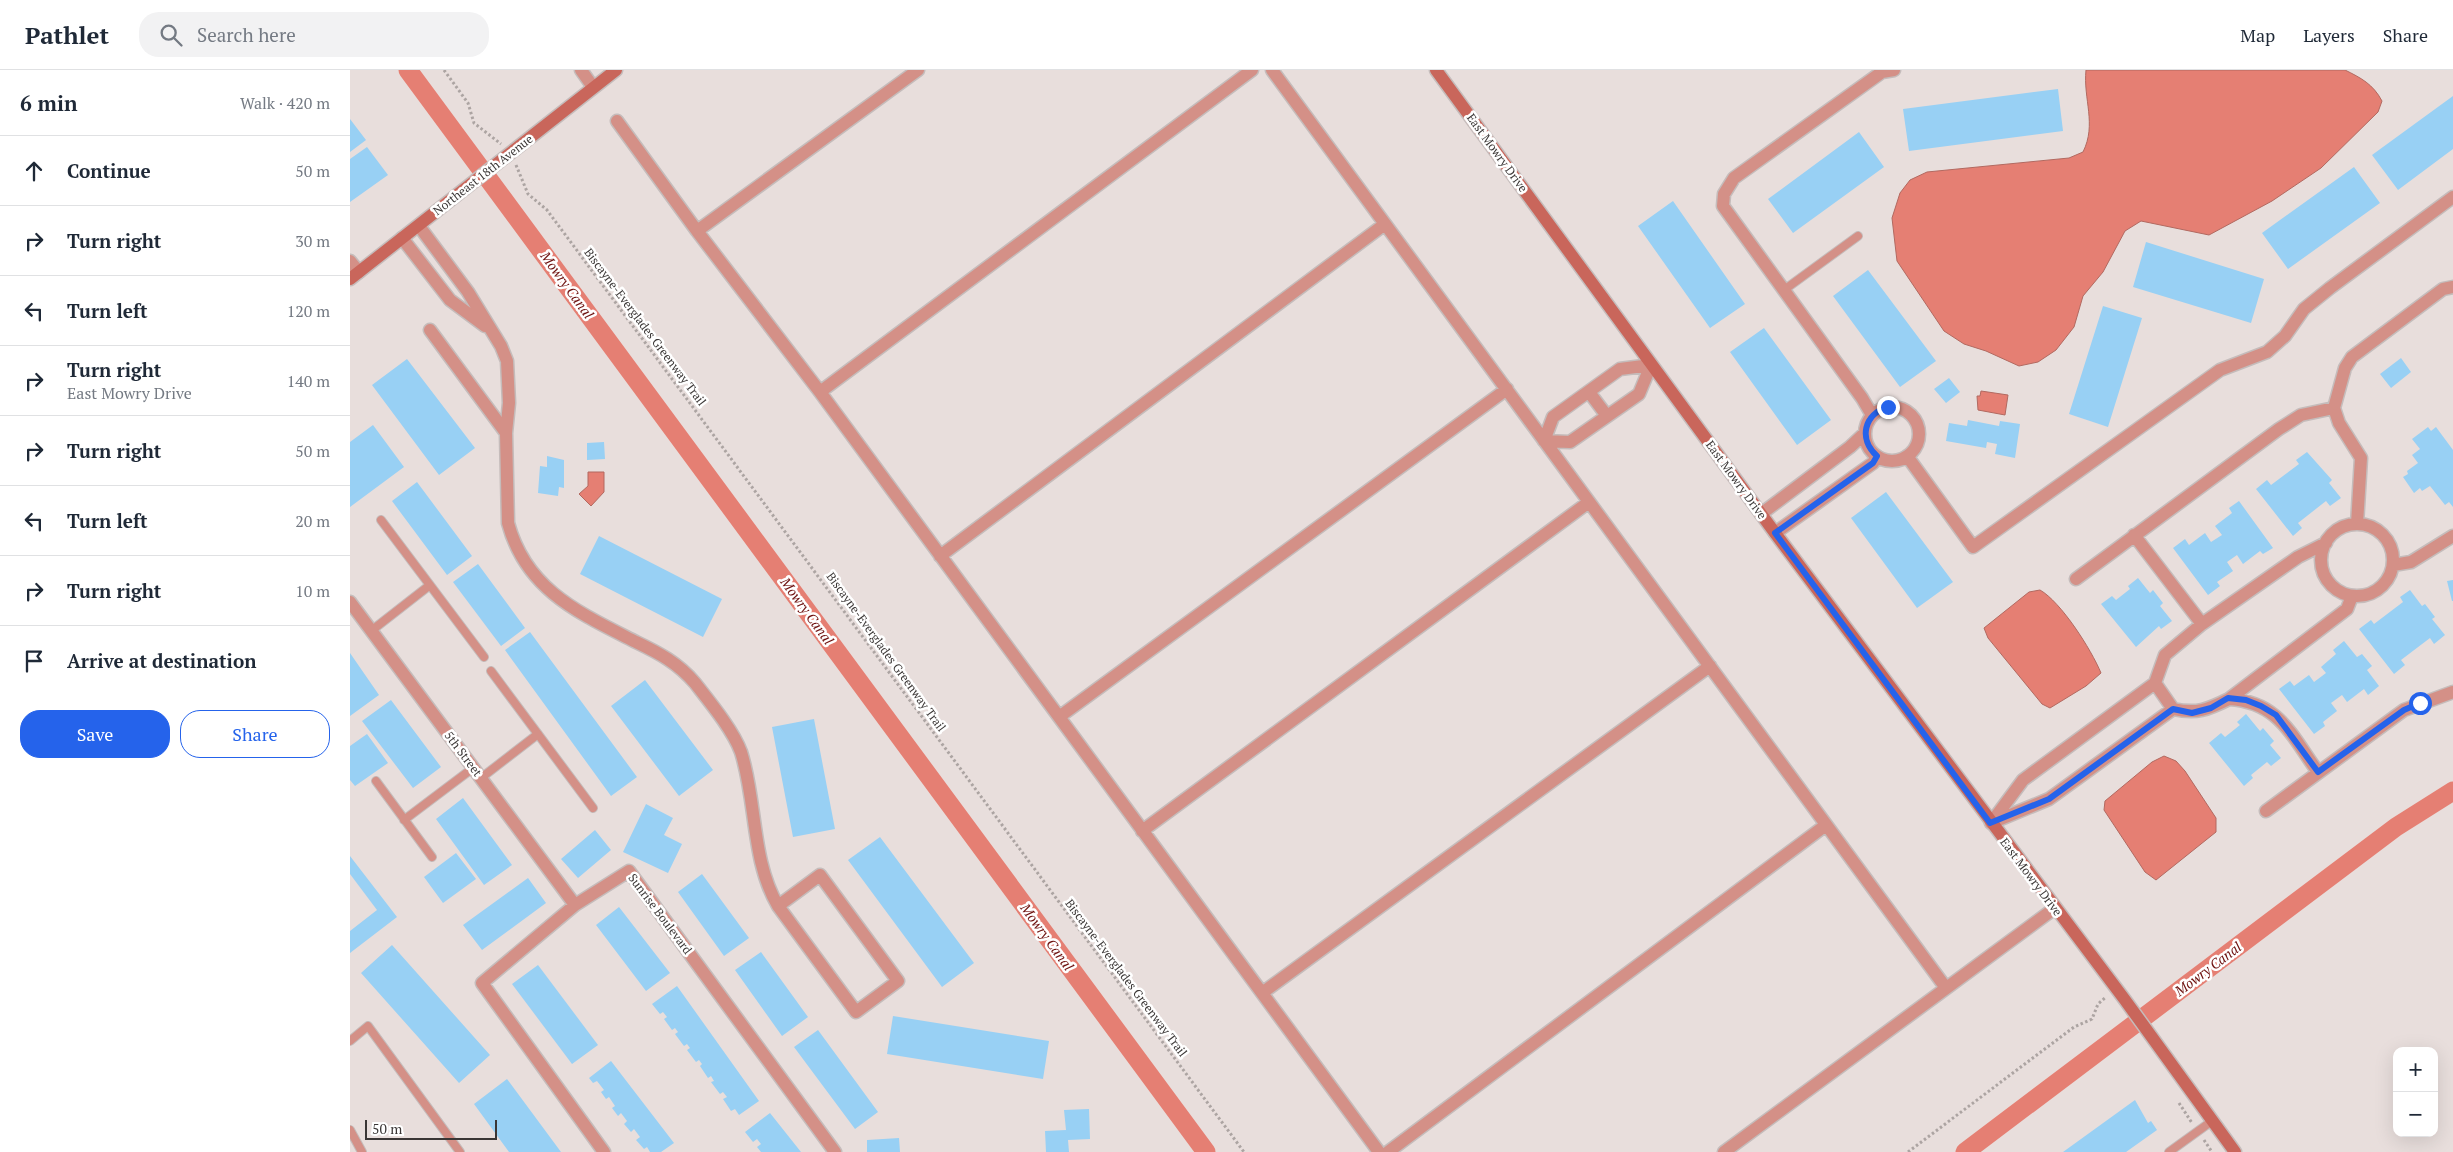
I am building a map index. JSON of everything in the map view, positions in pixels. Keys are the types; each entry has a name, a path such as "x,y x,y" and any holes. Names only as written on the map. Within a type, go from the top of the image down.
{"street":[{"path":"581,70 593,87"},
{"name":"Northeast 18th Avenue","path":"354,276 616,70"},
{"path":"697,231 918,70"},
{"path":"820,392 1252,70"},
{"path":"1272,70 1946,988"},
{"name":"East Mowry Drive","path":"1436,70 1775,533 1990,823 2125,1000 2212,1120 2230,1150"},
{"path":"1872,415 1862,398 1723,206 1724,194 1734,178 1882,72 1894,70"},
{"path":"617,121 697,231 820,392 1379,1152"},
{"path":"1907,456 1973,547 2220,370 2267,352 2285,336 2304,309 2453,197"},
{"path":"940,556 1386,224"},
{"path":"419,226 468,292 502,346 507,361 509,404 506,434 508,522 519,550 532,572 553,595 594,620 668,658 683,669 704,695 740,750 763,868 772,895 778,906 856,1012 898,981 820,876 778,906"},
{"path":"402,238 450,300 491,330"},
{"path":"350,261 354,276"},
{"path":"2356,524 2362,458 2339,423 2334,408 2344,368 2352,358 2443,289 2453,287"},
{"path":"430,330 506,434"},
{"path":"1651,365 1639,394 1570,442 1544,441 1553,417 1620,369 1651,365"},
{"path":"1059,718 1506,389"},
{"path":"1589,392 1607,416"},
{"path":"1761,514 1850,447 1865,433 1872,415 1888,407 1906,411 1913,417 1917,424 1918,442 1907,456 1892,461 1877,456 1870,450 1865,433"},
{"path":"2076,579 2278,429 2301,415 2334,408"},
{"path":"1775,533 1873,463 1877,456"},
{"path":"1142,831 1589,502"},
{"path":"1990,823 2023,780 2155,683 2165,655 2202,624 2298,557 2326,543 2339,530 2356,524 2369,526 2380,532 2388,541 2393,553 2393,565 2390,576 2383,585 2364,596 2352,596 2332,586 2325,576 2322,565 2322,554 2326,543"},
{"path":"2134,535 2202,624"},
{"path":"2393,565 2411,562 2453,536"},
{"path":"2155,683 2173,709 2192,713 2211,708 2228,698 2347,609 2352,596"},
{"name":"5th Street","path":"350,602 575,905"},
{"path":"1262,993 1710,666"},
{"path":"2266,811 2404,710 2453,692"},
{"path":"2228,698 2246,700 2276,715 2318,772"},
{"path":"1990,823 2049,799 2173,709"},
{"path":"1388,1152 1826,826"},
{"name":"Sunrise Boulevard","path":"604,1152 482,983 575,905 628,871 835,1152"},
{"path":"1724,1152 2055,908"}],"lane":[{"path":"1784,290 1858,236"},
{"path":"381,520 484,657"},
{"path":"371,631 430,585"},
{"path":"491,671 593,808"},
{"path":"404,820 538,734"},
{"path":"376,781 432,857"},
{"path":"350,1041 368,1026 460,1152"},
{"path":"2170,1152 2212,1120"},
{"path":"350,1130 362,1152"}],"path":[{"path":"444,70 468,103 474,124 488,132 503,146"},
{"name":"Biscayne-Everglades Greenway Trail","path":"515,164 528,194 542,204 553,218 1244,1152"},
{"path":"1908,1152 2074,1027 2092,1020 2098,1004 2105,996 2109,1002"}],"shaded area":[{"path":"2086,70 2345,70 2371,86 2382,101 2378,112 2321,168 2272,201 2209,235 2141,221 2125,231 2103,272 2083,296 2074,327 2056,350 2038,362 2019,366 1986,351 1964,344 1944,331 1897,261 1892,218 1900,193 1910,180 1927,172 2069,158 2083,152 2089,131"},
{"path":"1981,391 2008,395 2005,415 1978,410 1977,396 1980,396"},
{"path":"588,472 604,472 604,492 591,506 579,494 588,486"},
{"path":"2040,590 2057,605 2075,627 2101,673 2086,686 2050,708 2042,704 1988,638 1984,628 2029,592"},
{"path":"2164,756 2176,761 2185,771 2216,818 2216,832 2156,880 2145,872 2104,810 2105,801 2152,762"}],"building":[{"path":"2058,89 2063,131 1909,151 1903,109"},
{"path":"2453,96 2453,149 2398,190 2372,155"},
{"path":"350,119 366,140 350,152"},
{"path":"1859,132 1884,167 1793,233 1768,199"},
{"path":"367,147 388,175 350,202 350,159"},
{"path":"2354,167 2380,203 2288,269 2262,233"},
{"path":"1673,201 1745,304 1710,328 1638,226"},
{"path":"2146,242 2264,279 2251,323 2133,287"},
{"path":"1868,270 1936,361 1900,387 1833,296"},
{"path":"2103,306 2142,318 2108,427 2069,414"},
{"path":"1764,328 1831,420 1797,445 1730,352"},
{"path":"2401,358 2411,372 2391,388 2380,374"},
{"path":"407,359 475,448 439,475 372,385"},
{"path":"1949,378 1960,392 1946,403 1934,389"},
{"path":"1968,420 1999,426 2000,421 2020,424 2015,458 1995,454 1997,444 1987,442 1986,448 1946,441 1949,423 1967,426"},
{"path":"373,425 404,467 350,507 350,442"},
{"path":"2428,427 2431,431 2436,427 2453,450 2453,507 2449,502 2445,505 2430,486 2422,491 2420,488 2414,493 2403,477 2408,474 2407,471 2418,463 2412,455 2420,449 2412,439"},
{"path":"604,442 605,459 587,460 587,443"},
{"path":"2307,452 2332,480 2329,483 2341,498 2330,506 2326,501 2298,523 2302,528 2293,536 2256,489 2267,480 2271,485 2299,464 2296,460"},
{"path":"547,456 564,460 564,488 559,487 558,496 538,493 540,466 547,467"},
{"path":"417,482 472,556 447,575 392,501"},
{"path":"1886,492 1953,582 1917,608 1851,518"},
{"path":"2239,501 2273,548 2263,554 2260,551 2243,564 2237,555 2227,562 2233,571 2217,582 2220,586 2208,595 2173,548 2185,539 2189,545 2205,533 2211,542 2222,535 2215,526 2232,513 2229,508"},
{"path":"599,536 722,599 703,637 580,574"},
{"path":"478,564 525,628 501,646 453,582"},
{"path":"2138,578 2150,593 2153,590 2163,603 2160,606 2172,621 2161,629 2159,626 2136,647 2101,604 2112,596 2116,600 2130,589 2128,586"},
{"path":"2453,580 2453,601 2452,601 2447,581"},
{"path":"2410,590 2422,606 2425,604 2435,617 2432,619 2445,635 2434,644 2430,638 2401,660 2405,665 2394,674 2359,629 2371,620 2374,624 2403,602 2400,597"},
{"path":"530,632 637,777 611,796 505,650"},
{"path":"2344,641 2357,657 2362,654 2372,666 2367,670 2379,686 2368,695 2364,689 2347,702 2342,695 2331,703 2337,711 2323,722 2325,726 2314,734 2279,689 2290,681 2294,686 2309,675 2314,682 2326,673 2321,667 2336,654 2333,650"},
{"path":"350,653 379,695 350,716"},
{"path":"645,680 713,770 679,796 611,706"},
{"path":"391,700 441,767 413,788 362,721"},
{"path":"2246,714 2260,731 2263,728 2274,741 2270,745 2281,758 2271,766 2267,762 2251,775 2253,778 2244,786 2209,743 2221,733 2225,737 2240,725 2237,722"},
{"path":"814,719 835,829 793,837 772,727"},
{"path":"367,734 388,763 355,786 350,780 350,746"},
{"path":"463,798 512,865 484,885 436,819"},
{"path":"646,804 673,818 664,835 682,844 668,873 623,852"},
{"path":"595,830 611,850 578,878 561,859"},
{"path":"880,837 974,963 942,987 848,860"},
{"path":"456,853 476,879 443,903 424,877"},
{"path":"350,856 397,917 350,953 350,931 377,910 350,874"},
{"path":"702,874 749,938 724,956 678,892"},
{"path":"528,878 546,903 482,950 463,925"},
{"path":"619,907 670,973 646,991 596,925"},
{"path":"392,945 490,1055 459,1083 361,973"},
{"path":"761,952 808,1017 782,1036 735,970"},
{"path":"538,965 598,1045 572,1064 512,984"},
{"path":"677,986 759,1101 739,1115 735,1109 731,1111 723,1099 727,1097 723,1092 720,1094 711,1082 714,1081 711,1076 708,1078 700,1066 702,1064 699,1060 696,1062 687,1050 690,1048 687,1044 684,1046 675,1034 678,1032 675,1028 672,1030 664,1019 667,1017 663,1012 660,1014 652,1004"},
{"path":"893,1016 1049,1041 1043,1079 887,1054"},
{"path":"818,1030 878,1112 855,1129 794,1047"},
{"path":"611,1061 674,1143 661,1152 650,1152 647,1147 644,1149 636,1140 640,1137 634,1129 631,1132 624,1124 627,1121 621,1113 618,1116 612,1108 615,1106 609,1097 606,1099 601,1092 604,1090 597,1081 593,1083 589,1078"},
{"path":"507,1079 561,1152 509,1152 474,1104"},
{"path":"2135,1100 2148,1123 2151,1121 2157,1130 2126,1152 2063,1152"},
{"path":"1089,1109 1090,1139 1068,1140 1069,1152 1046,1152 1045,1131 1066,1130 1064,1110"},
{"path":"770,1113 801,1152 761,1152 757,1147 761,1144 757,1139 753,1142 745,1132"},
{"path":"899,1138 900,1152 867,1152 867,1140"}],"waterway":[{"name":"Mowry Canal","path":"408,70 1206,1152"},
{"name":"Mowry Canal","path":"1965,1152 2396,827 2453,791"}],"route":[{"path":"1888,407 1872,415 1866,426 1866,442 1870,450 1877,456 1873,463 1775,533 1990,823 2049,799 2173,709 2192,713 2211,708 2228,698 2246,700 2261,706 2276,715 2318,772 2404,710 2420,703"}]}
